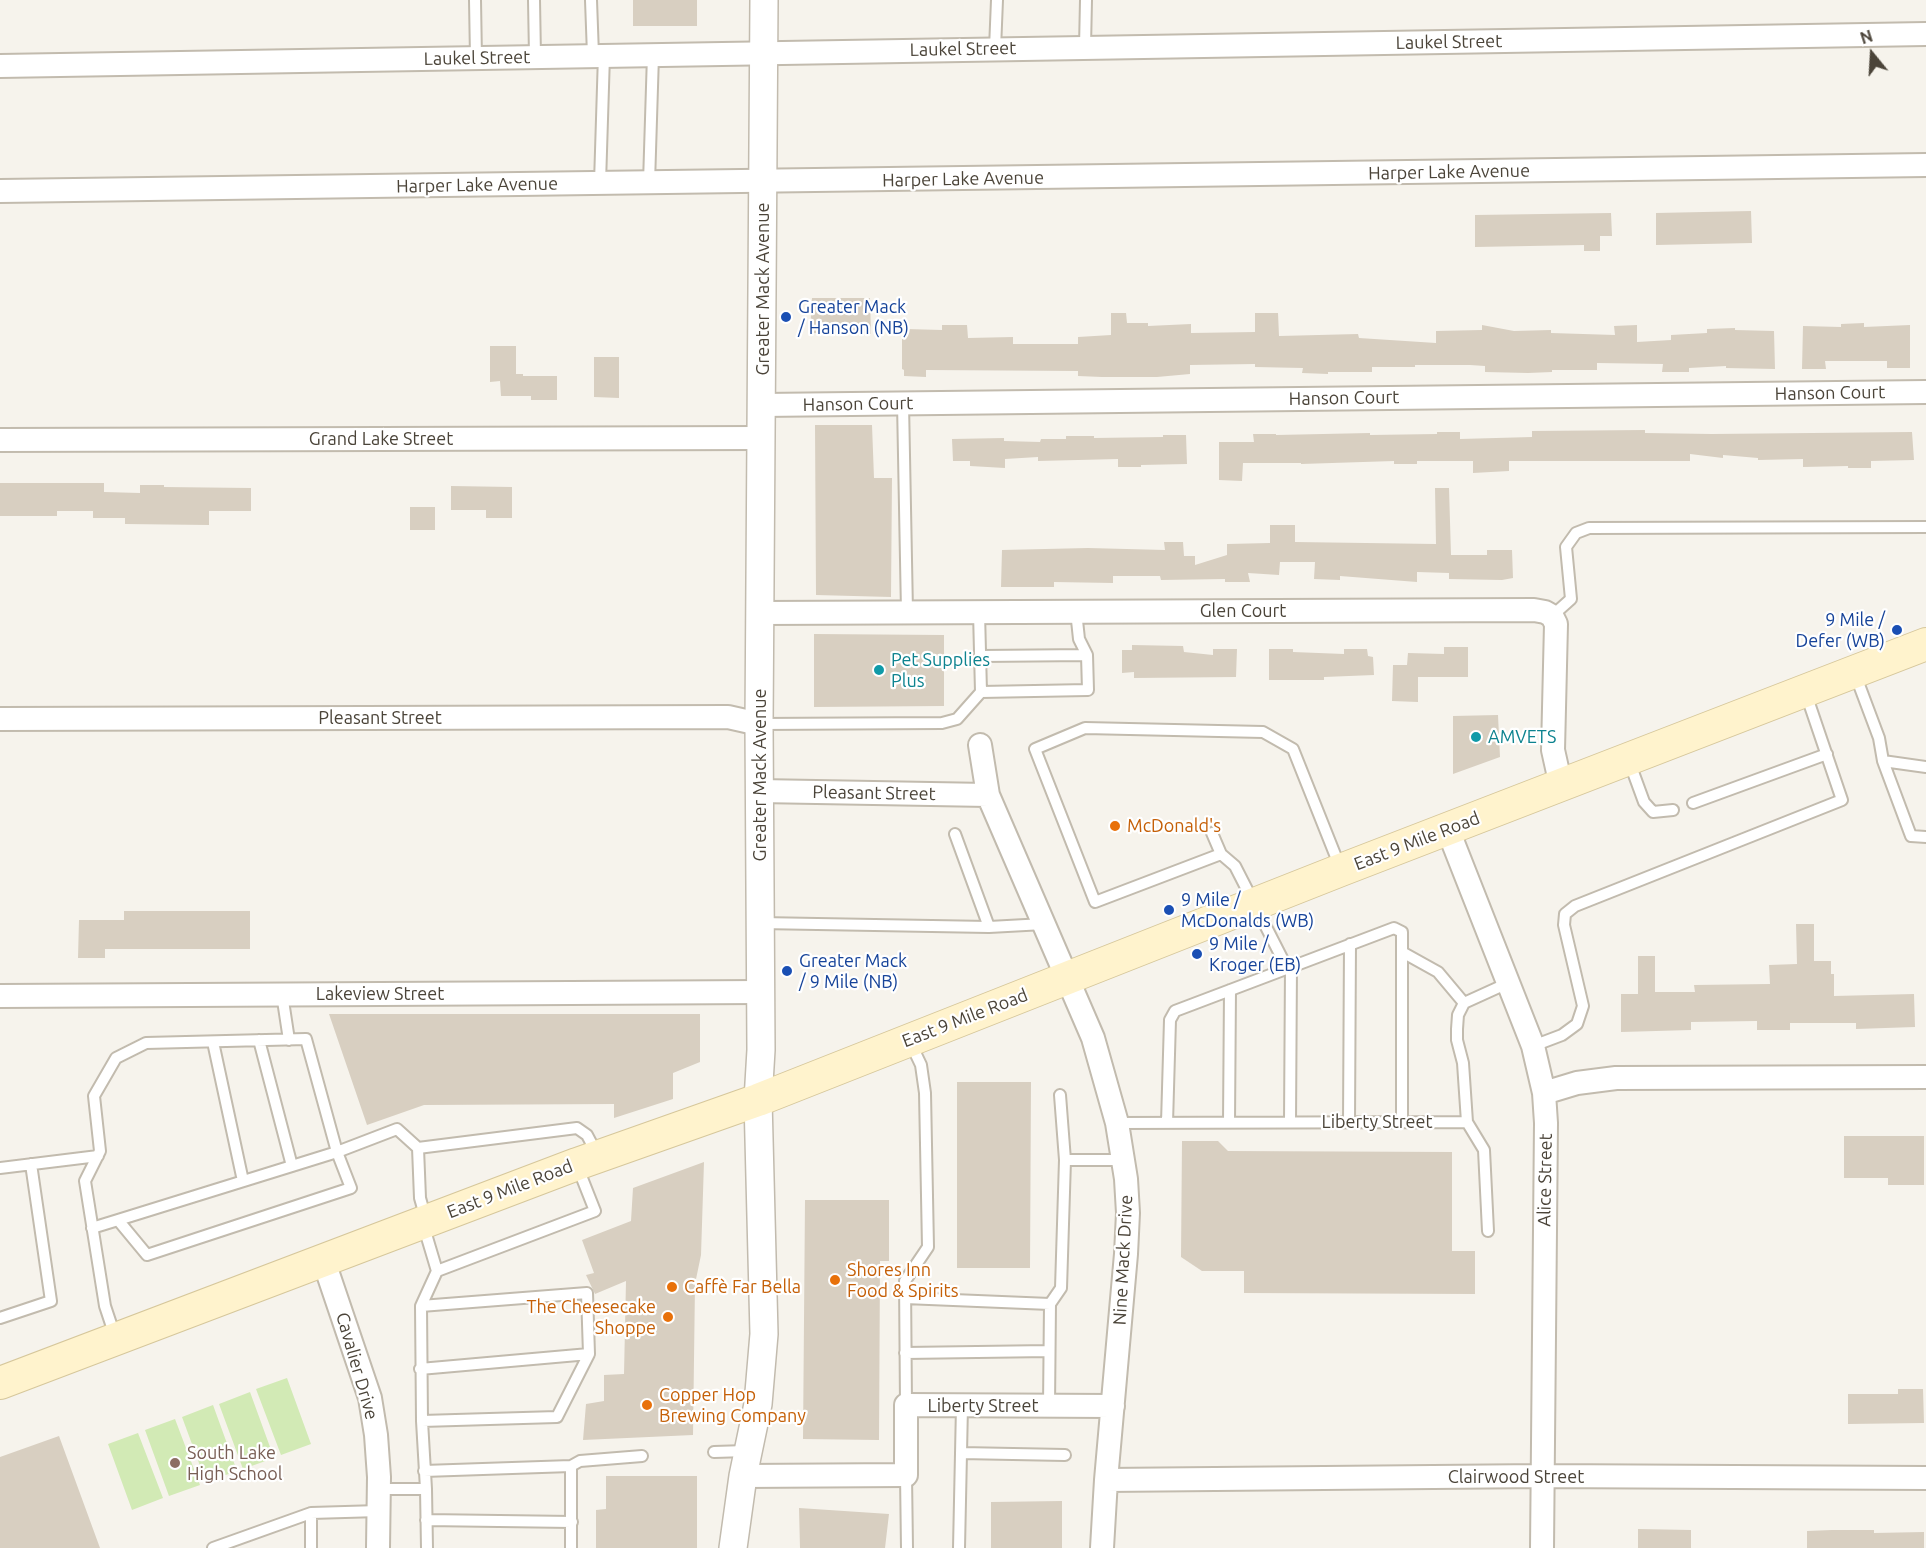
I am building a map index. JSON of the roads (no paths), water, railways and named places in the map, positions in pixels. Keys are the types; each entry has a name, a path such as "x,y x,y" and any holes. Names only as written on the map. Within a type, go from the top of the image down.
{"main road":[{"name":"East 9 Mile Road","path":"0,1383 424,1221 758,1100 1341,870 1926,644"}],"street":[{"name":"Greater Mack Avenue","path":"733,1548 758,1404 764,1334 758,1100 761,1050 759,724 764,0"},
{"name":"Laukel Street","path":"0,66 1926,34"},
{"name":"Harper Lake Avenue","path":"0,191 1926,165"},
{"name":"Hanson Court","path":"762,405 1926,392"},
{"name":"Grand Lake Street","path":"0,440 761,438"},
{"name":"Glen Court","path":"760,613 1534,610 1552,616"},
{"path":"1552,616 1556,624 1553,750 1561,786"},
{"name":"Pleasant Street","path":"0,719 728,717 759,724"},
{"name":"Nine Mack Drive","path":"980,745 988,795 1093,1038 1117,1123 1128,1213 1102,1548"},
{"name":"Pleasant Street","path":"759,791 988,795"},
{"name":"Alice Street","path":"1448,830 1533,1046 1544,1093 1546,1123 1542,1548"},
{"name":"Lakeview Street","path":"0,996 760,992"},
{"path":"1544,1093 1577,1083 1616,1078 1926,1077"},
{"name":"Cavalier Drive","path":"323,1260 370,1398 376,1435 379,1500 378,1548"},
{"name":"Liberty Street","path":"906,1475 906,1405 1113,1406"},
{"path":"746,1463 906,1475"},
{"name":"Clairwood Street","path":"1106,1480 1542,1476 1926,1478"}],"lane":[{"path":"475,0 476,58"},
{"path":"534,0 535,56"},
{"path":"591,0 598,55 600,183"},
{"path":"995,49 997,0"},
{"path":"1085,47 1086,0"},
{"path":"649,183 653,55"},
{"path":"903,403 907,612"},
{"path":"1552,616 1570,599 1566,547 1576,533 1589,528 1926,526"},
{"path":"981,693 1088,690 1087,655 1079,639 1077,611"},
{"path":"759,724 942,723 957,719 981,693 979,612"},
{"path":"981,656 1087,655"},
{"path":"1854,671 1879,738 1883,761 1911,836 1926,837"},
{"path":"1533,1046 1562,1035 1577,1024 1583,1006 1564,925 1565,914 1575,906 1842,800 1805,691"},
{"path":"1221,855 1095,902 1035,749 1085,728 1263,732 1293,749 1341,870"},
{"path":"1693,803 1827,754"},
{"path":"1629,759 1644,802 1653,812 1673,810"},
{"path":"1883,761 1926,767"},
{"path":"1212,833 1221,855 1235,866 1253,905 1289,967 1290,1122"},
{"path":"955,834 989,927"},
{"path":"760,923 989,927 1044,924"},
{"path":"1167,1122 1170,1020 1175,1011 1394,928 1402,932 1402,1122"},
{"path":"1349,1122 1350,944"},
{"path":"1402,952 1437,972 1464,1003"},
{"path":"1488,1232 1484,1150 1467,1122 1463,1063 1456,1040 1458,1015 1464,1003 1508,983"},
{"path":"1229,1122 1230,990"},
{"path":"282,994 290,1040"},
{"path":"116,1339 105,1306 85,1181 100,1151 94,1096 116,1058 146,1043 306,1039 338,1152 351,1188 147,1255 118,1220"},
{"path":"906,1405 904,1281 928,1247 925,1093 921,1065 910,1039"},
{"path":"259,1040 292,1166"},
{"path":"213,1042 243,1181"},
{"path":"1049,1406 1050,1304 1061,1288 1065,1160 1060,1095"},
{"name":"Liberty Street","path":"1117,1123 1467,1122"},
{"path":"418,1148 577,1128 587,1135 595,1211 437,1271"},
{"path":"92,1228 338,1152 397,1129 418,1148 420,1198 437,1271 421,1306 420,1369 427,1548"},
{"path":"0,1168 98,1156"},
{"path":"1065,1160 1122,1160"},
{"path":"0,1318 51,1300 31,1164"},
{"path":"421,1306 587,1293 588,1354 557,1417 422,1421"},
{"path":"905,1298 1050,1304"},
{"path":"905,1353 1049,1352"},
{"path":"420,1369 588,1354"},
{"path":"959,1548 962,1406"},
{"path":"714,1452 746,1463"},
{"path":"961,1453 1065,1455"},
{"path":"424,1471 571,1466 580,1461 642,1456"},
{"path":"571,1466 572,1548"},
{"path":"906,1475 907,1548"},
{"path":"213,1548 311,1513 426,1489"},
{"path":"310,1548 311,1513"},
{"path":"426,1520 572,1522"}],"place":[{"name":"Greater Mack / Hanson (NB)","path":"786,317"},
{"name":"9 Mile / Defer (WB)","path":"1897,630"},
{"name":"Pet Supplies Plus","path":"879,670"},
{"name":"AMVETS","path":"1476,737"},
{"name":"McDonald's","path":"1115,826"},
{"name":"9 Mile / McDonalds (WB)","path":"1169,910"},
{"name":"9 Mile / Kroger (EB)","path":"1197,954"},
{"name":"Greater Mack / 9 Mile (NB)","path":"787,971"},
{"name":"Shores Inn Food & Spirits","path":"835,1280"},
{"name":"Caffè Far Bella","path":"672,1287"},
{"name":"The Cheesecake Shoppe","path":"668,1317"},
{"name":"Copper Hop Brewing Company","path":"647,1405"},
{"name":"South Lake High School","path":"175,1463"}]}
